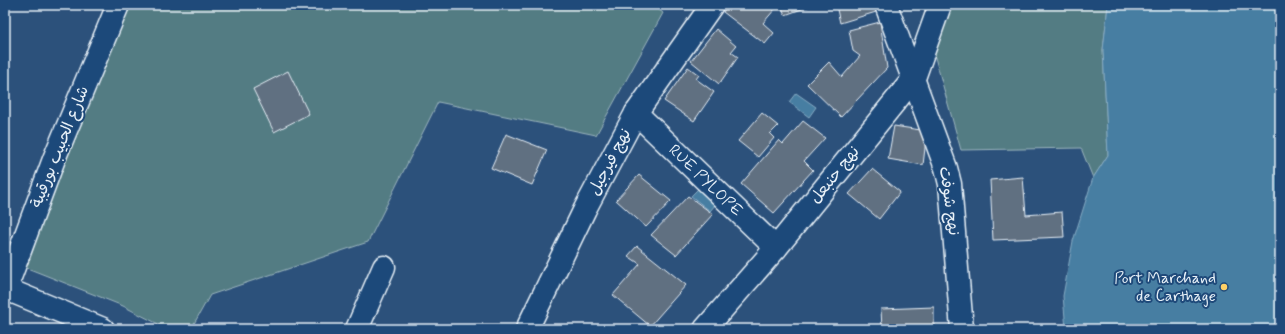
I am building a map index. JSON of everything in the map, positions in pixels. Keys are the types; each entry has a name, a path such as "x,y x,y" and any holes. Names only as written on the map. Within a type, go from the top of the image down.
{"street":[{"name":"شارع الحبيب بورقيبة","path":"5,290 13,249 118,5"},
{"name":"نهج فيرجيل","path":"527,329 585,209 636,113 712,5"},
{"name":"نهج شوفت","path":"886,5 941,153 950,184 962,329"},
{"name":"نهج حنبعل","path":"706,329 776,248 914,78 940,5"},
{"name":"RUE PYLOPE","path":"636,113 776,248"},
{"path":"357,329 384,267"},
{"path":"5,290 103,329"}],"green space":[{"path":"120,5 653,5 663,13 596,135 438,102 368,242 210,295 191,329 168,329 123,306 17,264"},
{"path":"951,5 1108,5 1103,50 1108,155 1093,178 1081,148 961,150 934,54"}],"water":[{"path":"1108,5 1280,5 1280,329 1066,329 1063,296 1073,241 1093,178 1108,155 1103,50"},
{"path":"796,93 816,107 809,117 789,102"},
{"path":"698,189 716,204 710,211 691,196"}],"building":[{"path":"728,5 742,5 746,8 748,5 769,5 775,9 763,23 774,33 765,44 723,12"},
{"path":"781,5 813,5 785,15"},
{"path":"836,5 873,5 876,12 840,23"},
{"path":"880,22 887,68 841,117 807,84 829,62 842,77 860,56 853,51 849,30"},
{"path":"716,29 736,46 731,52 738,57 719,84 691,61"},
{"path":"688,67 699,75 696,79 714,92 694,121 664,101"},
{"path":"288,71 309,114 274,132 253,89"},
{"path":"762,113 778,126 770,134 774,138 758,157 738,141"},
{"path":"803,121 825,138 804,161 813,170 774,213 741,184 779,140 783,144"},
{"path":"894,126 927,131 923,165 888,159"},
{"path":"506,134 547,150 532,185 491,168"},
{"path":"872,169 900,192 879,219 849,194"},
{"path":"639,175 671,201 646,227 616,200"},
{"path":"1023,177 1026,215 1062,212 1064,237 993,240 990,180"},
{"path":"688,196 713,214 676,255 651,235"},
{"path":"637,246 686,285 650,326 613,295 640,264 628,256"},
{"path":"934,307 934,329 882,329 881,309"}],"place":[{"name":"Port Marchand de Carthage","path":"1224,287"}]}
